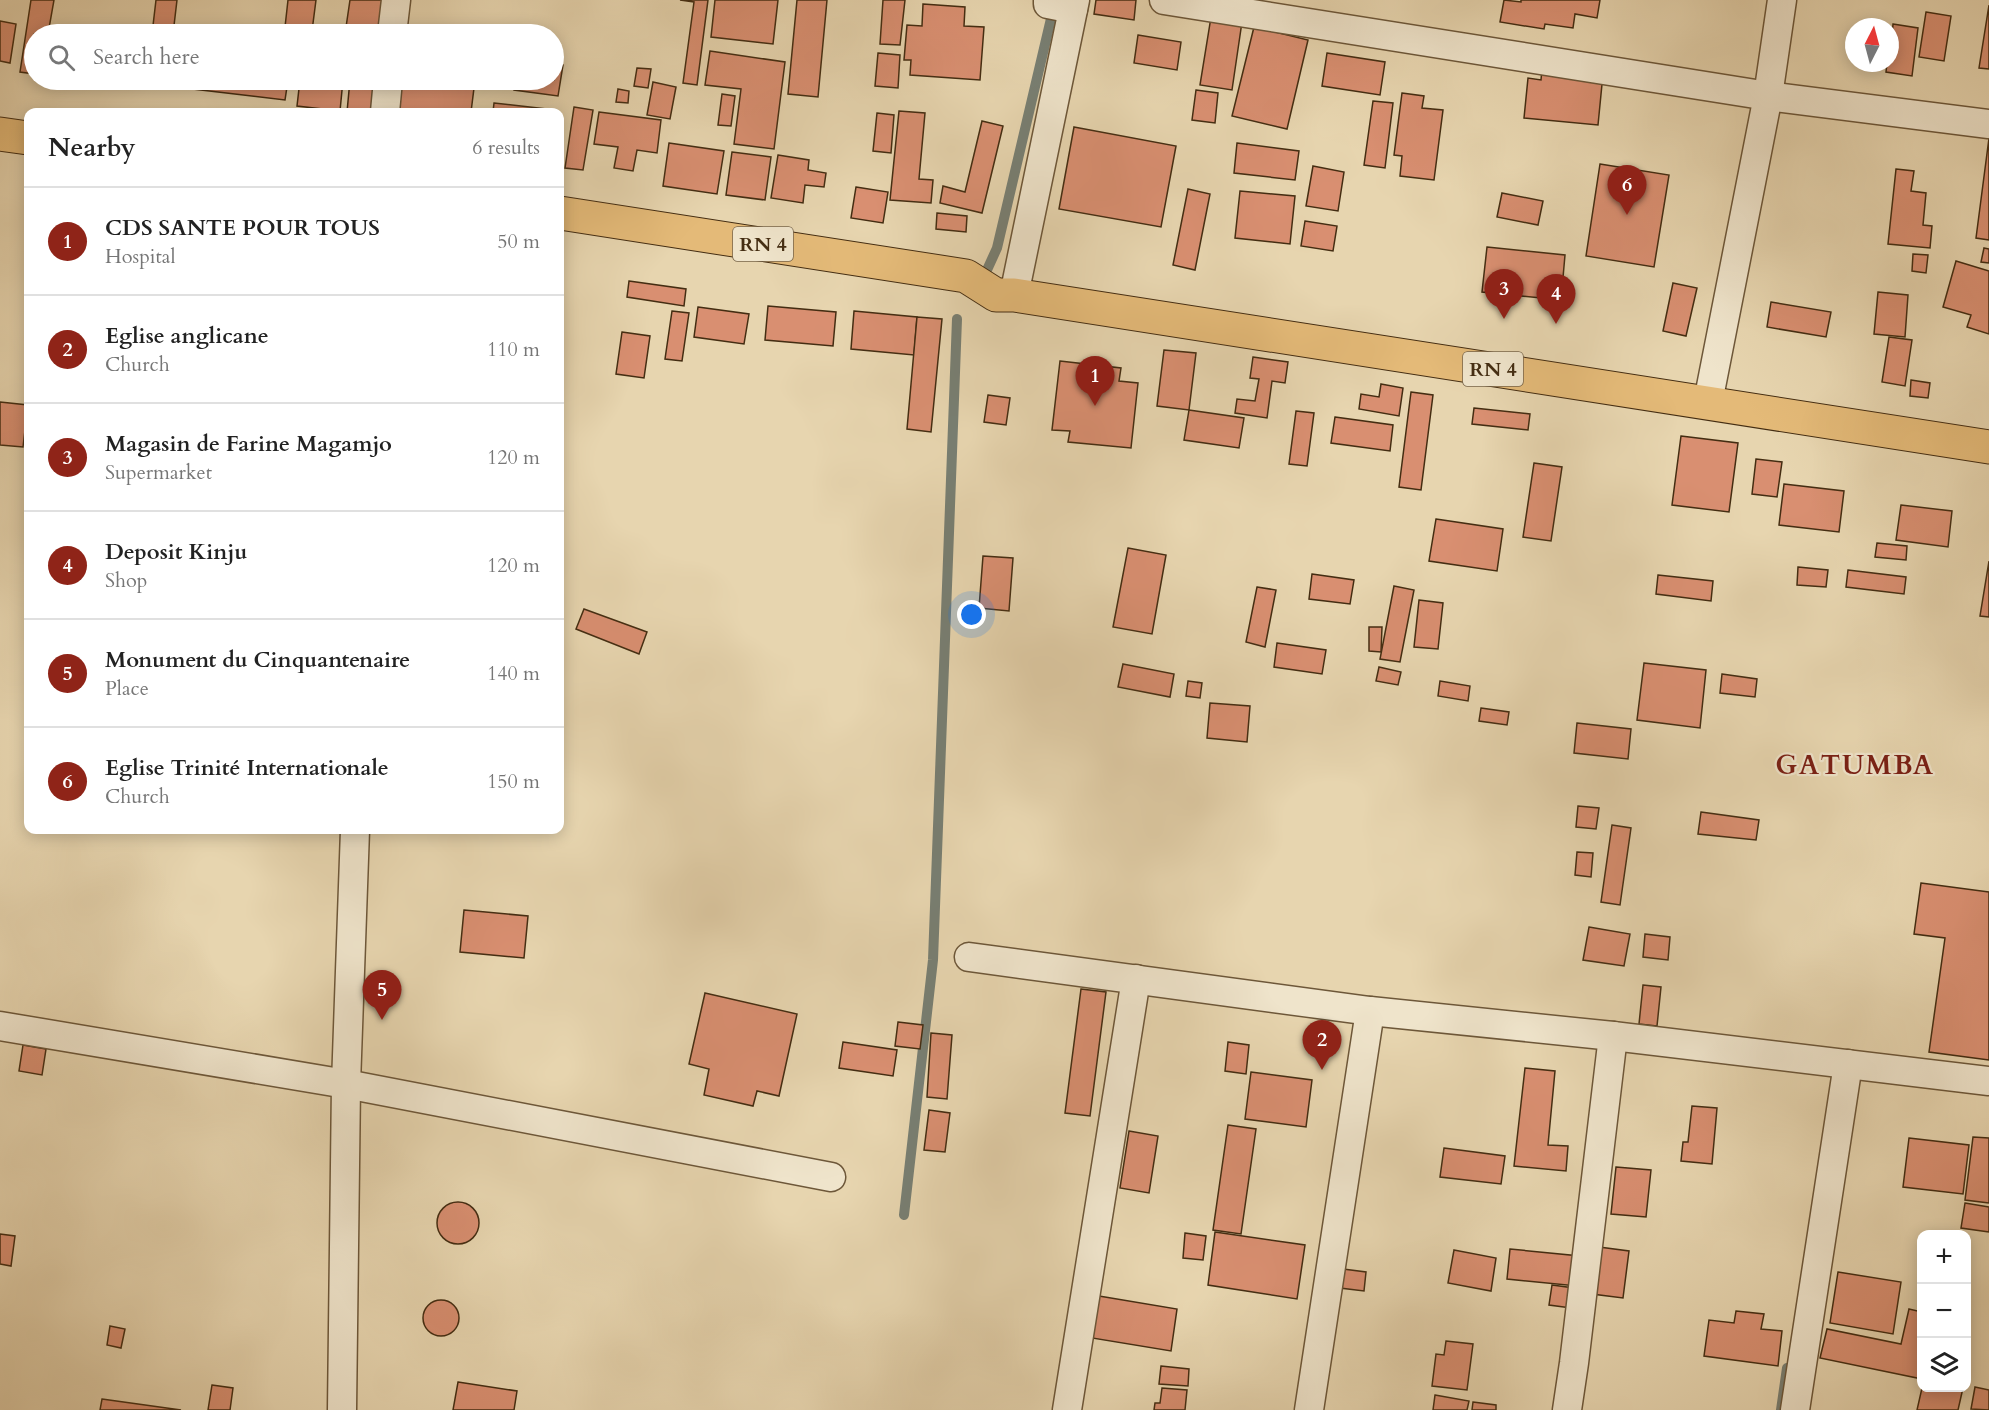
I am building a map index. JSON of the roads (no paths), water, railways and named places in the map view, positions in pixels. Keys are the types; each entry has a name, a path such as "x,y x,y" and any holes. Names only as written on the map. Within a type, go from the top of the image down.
{"main road":[{"path":"0,134 24,137"},
{"name":"RN 4","path":"564,214 966,276 996,295 1014,295 1989,447"}],"street":[{"path":"393,24 396,0"},
{"path":"1164,0 1768,96 1989,124"},
{"path":"1708,402 1768,96 1782,0"},
{"path":"1014,295 1061,3"},
{"path":"385,108 387,90"},
{"path":"342,1410 346,1084 355,834"},
{"path":"969,957 1370,1011 1614,1036 1989,1081"},
{"path":"1067,1410 1136,979"},
{"path":"1309,1410 1370,1011"},
{"path":"0,1026 346,1084 831,1177"},
{"path":"1567,1410 1614,1036"},
{"path":"1795,1410 1848,1064"}],"waterway":[{"path":"982,281 997,248 1054,6"},
{"path":"904,1215 933,960 957,319"},
{"path":"1781,1410 1787,1368"}],"place":[{"name":"Eglise Trinité Internationale","path":"1627,215"},
{"name":"Magasin de Farine Magamjo","path":"1504,319"},
{"name":"Deposit Kinju","path":"1556,324"},
{"name":"CDS SANTE POUR TOUS","path":"1095,406"},
{"name":"Monument du Cinquantenaire","path":"382,1020"},
{"name":"Eglise anglicane","path":"1322,1070"}],"district":[{"name":"GATUMBA","path":"1855,765"}]}
